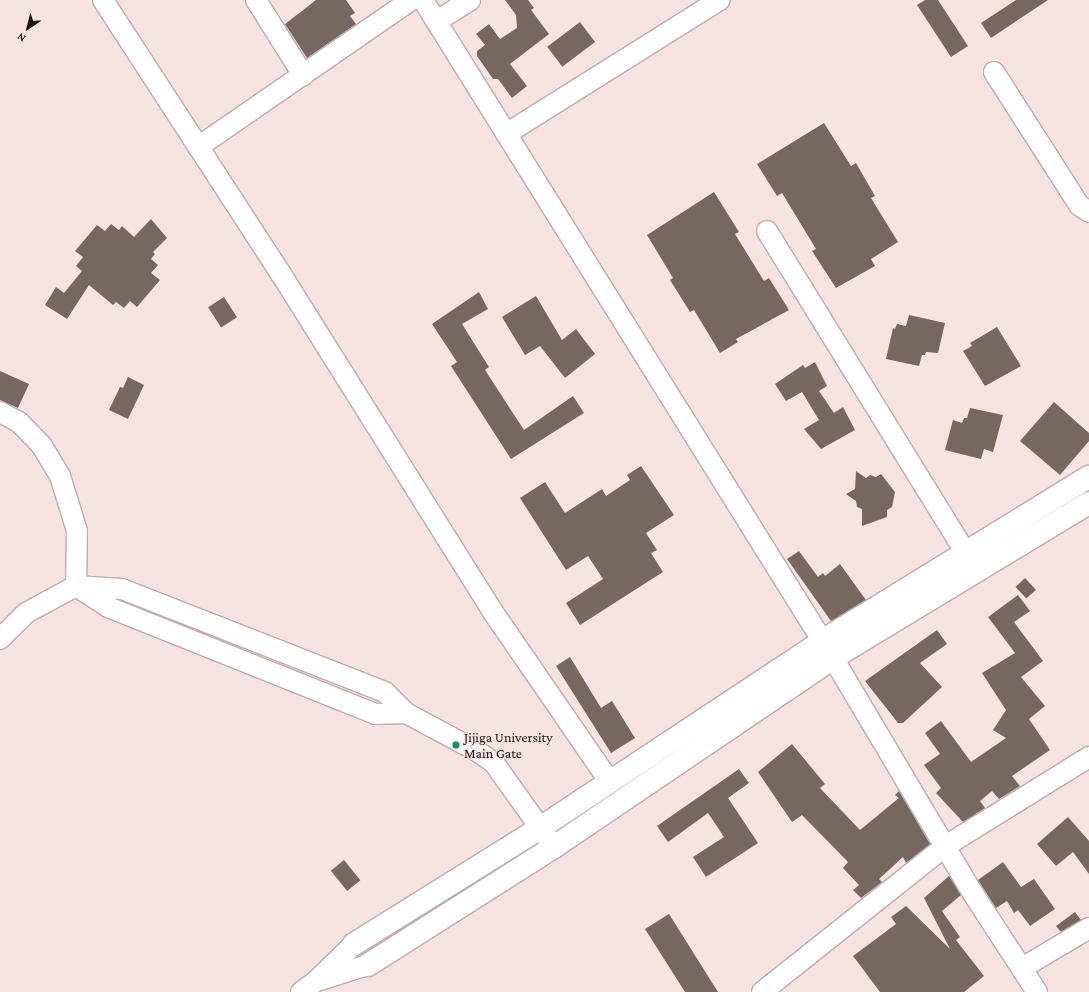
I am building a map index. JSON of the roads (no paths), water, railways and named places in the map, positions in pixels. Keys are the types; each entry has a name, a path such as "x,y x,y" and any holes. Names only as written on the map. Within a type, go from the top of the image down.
{"main road":[{"path":"368,965 554,847 828,649 966,553 1089,477"},
{"path":"354,944 540,828 610,782 828,649 1089,503"}],"street":[{"path":"104,0 493,612 610,782"},
{"path":"256,0 303,75"},
{"path":"198,147 411,0"},
{"path":"423,0 828,649 944,847 1037,992"},
{"path":"436,21 470,0"},
{"path":"506,134 720,0"},
{"path":"994,72 1079,205 1089,212"},
{"path":"767,231 966,553"},
{"path":"0,412 19,422 42,446 60,476 77,531 76,586"},
{"path":"0,639 26,614 76,586 122,589 385,692 406,713 477,751 494,763 554,847"},
{"path":"762,992 944,847 1089,757"},
{"path":"1022,968 1089,928"},
{"path":"309,987 354,944"},
{"path":"309,987 368,965"}],"place":[{"name":"Jijiga University Main Gate","path":"456,745"}]}
